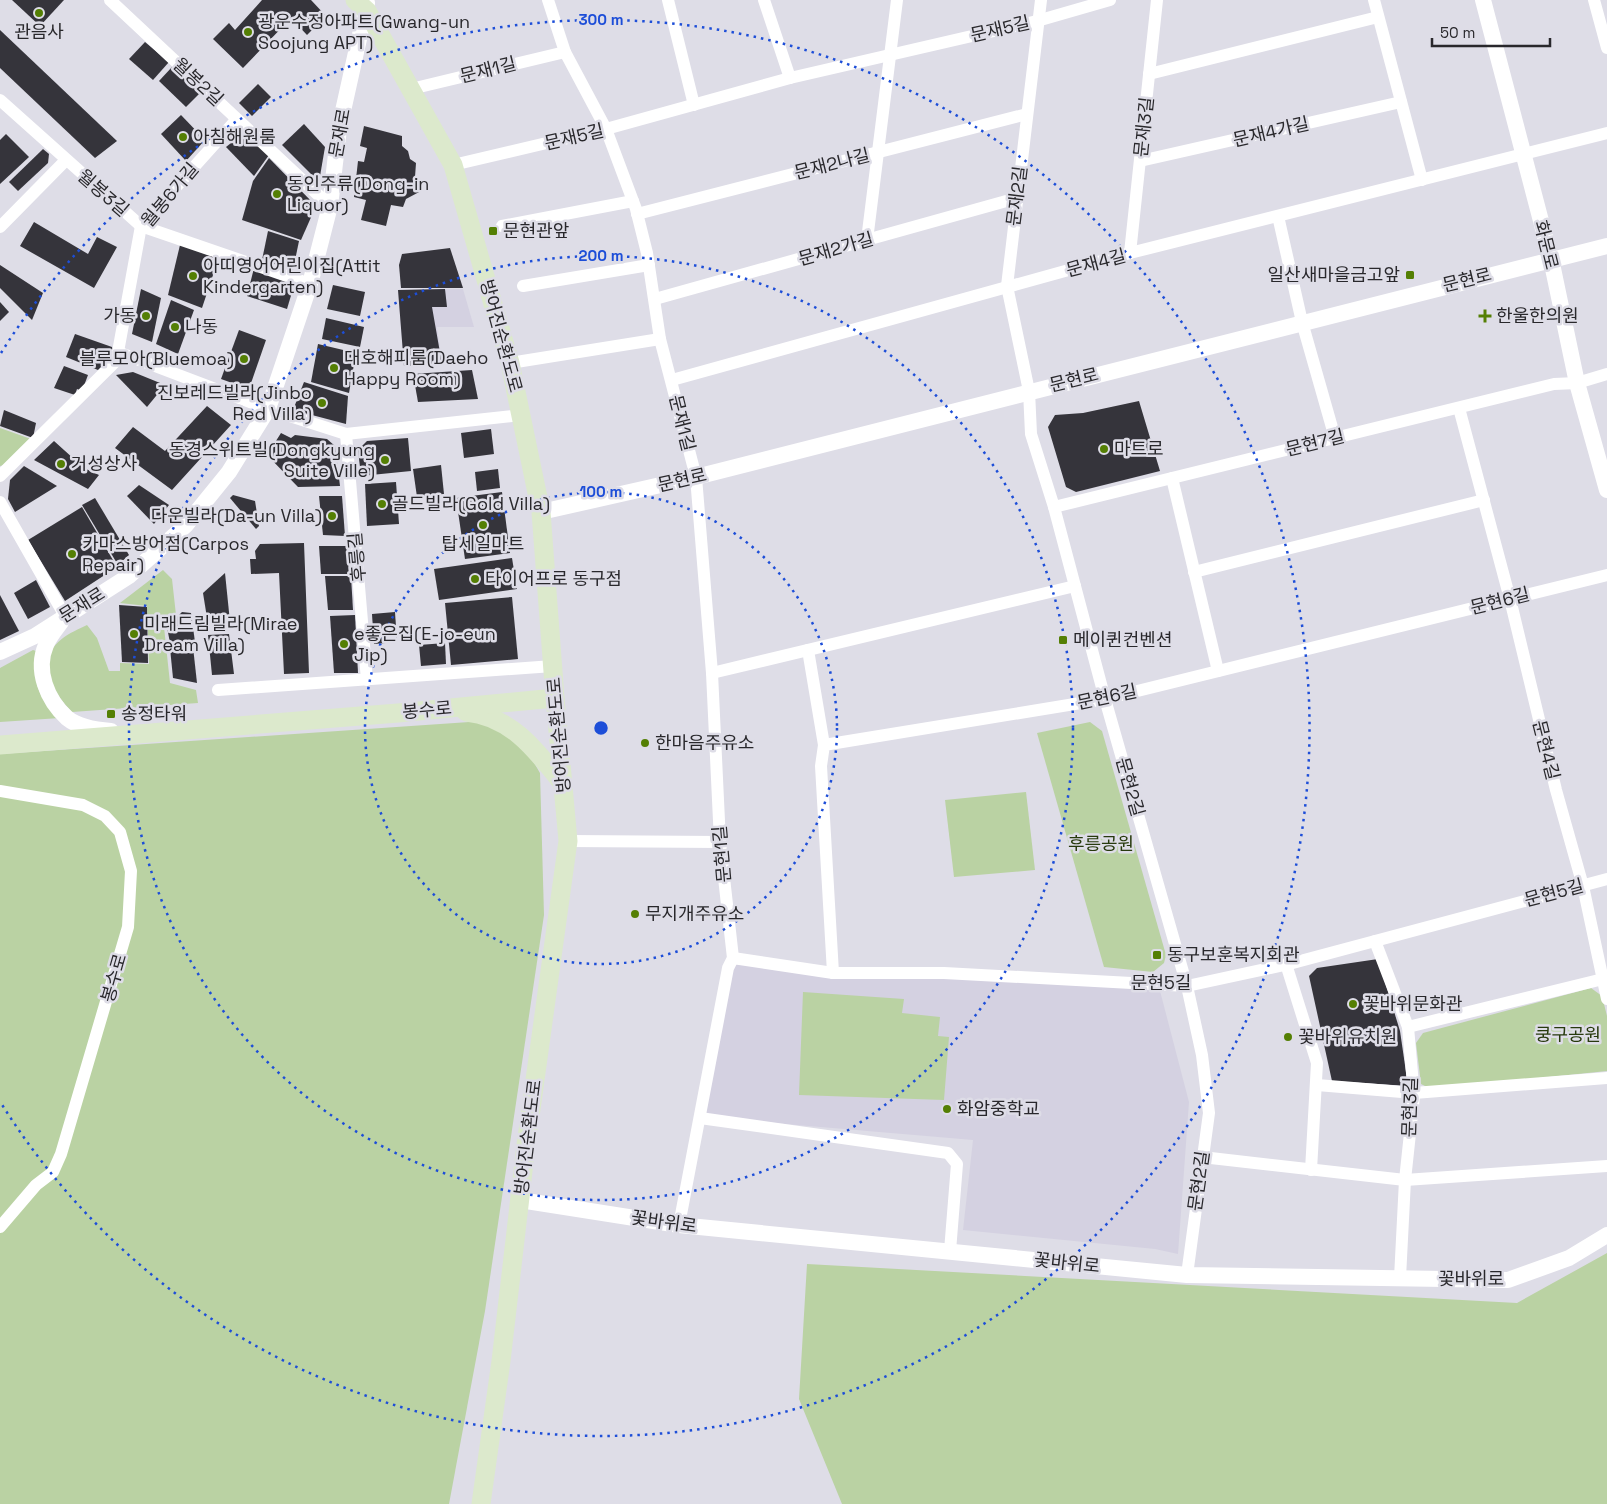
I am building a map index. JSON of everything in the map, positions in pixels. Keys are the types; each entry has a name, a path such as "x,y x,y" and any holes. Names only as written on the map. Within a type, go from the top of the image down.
{"main road":[{"name":"방어진순환도로","path":"363,4 453,165 510,363 541,512 568,841 526,1145 501,1361 481,1504"},
{"name":"봉수로","path":"0,745 432,710 555,698"},
{"path":"432,710 480,713 513,728 543,758 563,784"}],"street":[{"name":"월봉2길","path":"110,0 330,206"},
{"name":"문재1길","path":"548,0 565,52 606,129 633,201 649,266 660,340 696,477"},
{"path":"668,0 694,104"},
{"path":"764,0 790,78"},
{"path":"867,240 896,0"},
{"name":"문재2길","path":"1029,391 1006,286 1041,0"},
{"name":"문재5길","path":"453,165 606,129 790,78 1038,21 1110,0"},
{"name":"문재3길","path":"1130,254 1157,0"},
{"path":"1374,0 1422,180"},
{"name":"화문로","path":"1483,0 1522,155 1551,259 1577,382 1607,490"},
{"path":"1594,0 1607,47"},
{"name":"문재로","path":"0,652 35,636 129,576 186,525 229,472 268,409 310,284 330,206 339,129 363,4"},
{"path":"1149,74 1378,16"},
{"name":"문재1길","path":"411,89 565,52"},
{"name":"월봉3길","path":"0,100 141,226 310,284"},
{"name":"문재4가길","path":"1140,161 1401,102"},
{"name":"문재2나길","path":"637,214 1027,114"},
{"name":"월봉6가길","path":"0,476 114,363 118,352 141,226 237,118"},
{"name":"문재4길","path":"672,380 1006,286 1607,133"},
{"path":"0,227 66,160"},
{"name":"문재2가길","path":"655,299 1017,198"},
{"path":"502,226 633,201"},
{"path":"1278,216 1302,322 1335,438"},
{"name":"문현로","path":"541,512 696,477 1029,391 1607,246"},
{"path":"523,286 649,266"},
{"path":"510,363 660,340"},
{"path":"118,352 268,409 346,434 521,415"},
{"name":"문현7길","path":"1054,507 1554,384 1577,382 1607,374"},
{"name":"문현2길","path":"1029,391 1031,434 1054,507 1105,699 1187,986 1202,1055 1209,1113 1187,1275"},
{"name":"문현4길","path":"1459,408 1510,599 1556,790 1583,886 1607,999"},
{"name":"후릉길","path":"346,434 367,680"},
{"name":"문현1길","path":"679,1225 728,968 733,958 720,842 712,673 696,477"},
{"path":"1172,478 1218,671"},
{"path":"1194,572 1484,500"},
{"path":"0,502 65,616 46,645 41,666 45,690 67,718 90,729 133,734"},
{"name":"문현6길","path":"824,745 1105,699 1607,575"},
{"path":"712,673 1075,586"},
{"path":"808,650 824,745 820,766 833,972"},
{"path":"218,690 553,666"},
{"name":"봉수로","path":"0,791 83,804 105,816 120,832 132,871 128,927 62,1154 53,1172 36,1185 0,1227"},
{"path":"568,841 720,842"},
{"name":"문현5길","path":"733,958 833,972 944,973 1187,986 1286,964 1607,879"},
{"name":"문현3길","path":"1375,941 1408,1027 1414,1093 1405,1180 1400,1278"},
{"path":"1286,964 1317,1063 1311,1170"},
{"path":"1408,1027 1603,979"},
{"path":"1317,1085 1414,1093 1607,1078"},
{"path":"700,1118 948,1153 957,1164 950,1252"},
{"path":"1202,1157 1405,1180 1607,1166"},
{"name":"꽃바위로","path":"520,1200 679,1225 1187,1275 1508,1280 1569,1258 1607,1235"}],"shaded area":[{"path":"463,289 474,327 437,327 442,364 404,366 398,290"},
{"name":"화암중학교","path":"727,964 1159,987 1189,1102 1178,1254 1155,1249 963,1230 973,1140 705,1117"}],"green space":[{"path":"0,428 31,439 5,465 0,466"},
{"path":"163,570 172,579 176,615 164,627 170,683 196,690 198,703 72,712 58,695 48,676 47,666 54,647 65,636 87,625 97,638 109,671 120,671 120,663 149,664 147,606 120,603"},
{"path":"33,650 36,651 38,688 46,702 60,718 0,722 0,668"},
{"path":"484,721 519,737 540,773 544,915 485,1311 449,1504 0,1504 0,754"},
{"name":"후릉공원","path":"1090,722 1102,731 1166,955 1164,963 1153,972 1104,967 1037,733"},
{"path":"1026,792 1035,870 954,877 945,800"},
{"name":"쿵구공원","path":"1591,988 1602,996 1607,1016 1607,1071 1431,1089 1421,1084 1416,1043 1423,1033"},
{"path":"803,992 904,999 902,1013 940,1017 938,1036 949,1037 944,1100 799,1095"},
{"path":"1607,1253 1607,1504 842,1504 799,1399 807,1264 1517,1303"}],"building":[{"name":"관음사","path":"12,0 64,0 40,26"},
{"name":"광운수정아파트(Gwang-un Soojung APT)","path":"262,0 311,0 326,16 307,35 291,18 243,68 213,39 229,23 235,30"},
{"path":"0,30 117,141 95,158 0,68"},
{"path":"145,42 169,62 153,80 129,59"},
{"path":"172,67 200,93 186,107 159,81"},
{"path":"258,84 271,97 252,116 239,103"},
{"name":"아침해원룸","path":"181,115 205,140 186,161 161,134"},
{"path":"304,124 325,147 319,182 282,145"},
{"path":"364,126 402,136 402,146 408,151 410,159 416,163 415,177 421,191 406,199 403,207 391,205 386,226 361,220 366,200 354,197 358,161 364,162 367,148 360,146"},
{"path":"6,134 29,157 0,184 0,140"},
{"path":"241,135 250,136 269,155 254,176 226,147"},
{"path":"43,149 49,154 48,163 18,191 9,182"},
{"name":"동인주류(Dong-in Liquor)","path":"269,158 316,206 301,240 242,220 253,181"},
{"path":"34,222 88,254 97,237 117,247 94,288 20,246"},
{"path":"268,231 299,241 293,270 262,260"},
{"name":"아띠영어어린이집(Attit Kindergarten)","path":"180,245 219,257 202,308 168,295"},
{"path":"450,248 463,288 401,288 399,265 402,254"},
{"path":"0,265 43,293 32,320 0,288"},
{"path":"254,268 295,282 287,309 247,296"},
{"path":"333,285 365,292 360,316 327,309"},
{"name":"가동","path":"141,289 161,298 152,342 132,334"},
{"path":"445,289 447,307 432,307 442,364 404,366 398,290"},
{"name":"나동","path":"171,300 194,310 178,354 156,344"},
{"path":"0,302 9,312 0,321"},
{"path":"326,318 364,327 360,347 322,339"},
{"name":"블루모아(Bluemoa)","path":"239,330 266,340 249,389 221,379"},
{"path":"75,334 112,347 113,352 110,358 98,370 66,357"},
{"name":"대호해피룸(Daeho Happy Room)","path":"318,344 356,353 349,393 311,382"},
{"path":"64,366 88,375 82,391 77,389 75,395 54,388"},
{"path":"472,370 478,399 418,402 413,374"},
{"path":"133,372 165,385 147,407 116,375"},
{"name":"진보레드빌라(Jinbo Red Villa)","path":"304,382 348,396 346,424 293,410"},
{"name":"마트로","path":"1139,401 1160,471 1076,492 1066,487 1048,427 1055,415 1083,413"},
{"path":"207,406 231,425 172,490 115,448 133,427 165,451"},
{"path":"4,410 36,423 33,438 0,426"},
{"path":"491,429 494,454 464,458 461,433"},
{"path":"281,433 291,438 295,435 327,439 335,446 340,486 298,487 267,455"},
{"name":"동경스위트빌(Dongkyung Suite Ville)","path":"408,438 411,471 361,476 358,450 367,441"},
{"name":"거성상사","path":"54,441 84,468 99,475 88,489 34,460"},
{"path":"441,465 444,494 417,497 413,469"},
{"path":"24,466 57,486 15,512 8,499 10,480"},
{"path":"498,469 500,488 477,491 475,472"},
{"name":"골드빌라(Gold Villa)","path":"396,482 399,524 367,526 365,484"},
{"path":"139,485 169,505 154,524 127,496"},
{"name":"탑세일마트","path":"502,492 510,553 465,559 456,498"},
{"path":"233,495 255,501 259,526 256,529 230,498"},
{"name":"다운빌라(Da-un Villa)","path":"319,496 342,496 345,536 323,535"},
{"path":"95,498 129,555 118,565 82,505"},
{"name":"카마스방어점(Carpos Repair)","path":"82,507 117,567 65,601 28,540"},
{"path":"304,543 309,673 284,674 279,573 251,574 250,559 256,559 255,551 260,544"},
{"path":"319,546 347,546 349,574 321,574"},
{"name":"타이어프로 동구점","path":"512,558 517,589 439,600 434,569"},
{"path":"225,573 230,622 208,624 203,593"},
{"path":"325,576 351,576 353,610 328,610"},
{"path":"36,580 50,607 28,619 14,593"},
{"path":"0,595 19,631 0,640"},
{"path":"512,597 518,659 451,665 445,603"},
{"name":"미래드림빌라(Mirae Dream Villa)","path":"119,605 147,607 148,663 122,662"},
{"path":"182,612 191,613 195,642 170,643 167,627"},
{"path":"395,612 397,642 374,644 372,614"},
{"name":"e좋은집(E-jo-eun Jip)","path":"355,615 358,673 334,673 330,616"},
{"path":"229,634 234,674 212,675 208,635"},
{"path":"445,643 446,664 421,666 419,645"},
{"path":"193,647 197,683 173,678 170,648"},
{"name":"꽃바위문화관","path":"1378,959 1400,1031 1408,1086 1332,1081 1309,976 1317,968"}],"place":[{"name":"관음사","path":"39,13"},
{"name":"광운수정아파트(Gwang-un Soojung APT)","path":"248,32"},
{"name":"아침해원룸","path":"183,137"},
{"name":"동인주류(Dong-in Liquor)","path":"277,194"},
{"name":"문현관앞","path":"493,231"},
{"name":"일산새마을금고앞","path":"1410,275"},
{"name":"아띠영어어린이집(Attit Kindergarten)","path":"193,276"},
{"name":"가동","path":"146,316"},
{"name":"한울한의원","path":"1485,316"},
{"name":"나동","path":"175,327"},
{"name":"블루모아(Bluemoa)","path":"244,359"},
{"name":"대호해피룸(Daeho Happy Room)","path":"334,368"},
{"name":"진보레드빌라(Jinbo Red Villa)","path":"322,403"},
{"name":"마트로","path":"1104,449"},
{"name":"동경스위트빌(Dongkyung Suite Ville)","path":"385,460"},
{"name":"거성상사","path":"61,464"},
{"name":"골드빌라(Gold Villa)","path":"382,504"},
{"name":"다운빌라(Da-un Villa)","path":"332,516"},
{"name":"탑세일마트","path":"483,525"},
{"name":"카마스방어점(Carpos Repair)","path":"72,554"},
{"name":"타이어프로 동구점","path":"475,579"},
{"name":"미래드림빌라(Mirae Dream Villa)","path":"134,634"},
{"name":"메이퀸컨벤션","path":"1063,640"},
{"name":"e좋은집(E-jo-eun Jip)","path":"344,644"},
{"name":"송정타워","path":"111,714"},
{"name":"한마음주유소","path":"645,743"},
{"name":"무지개주유소","path":"635,914"},
{"name":"동구보훈복지회관","path":"1157,955"},
{"name":"꽃바위문화관","path":"1353,1004"},
{"name":"꽃바위유치원","path":"1288,1037"},
{"name":"화암중학교","path":"947,1109"}]}
